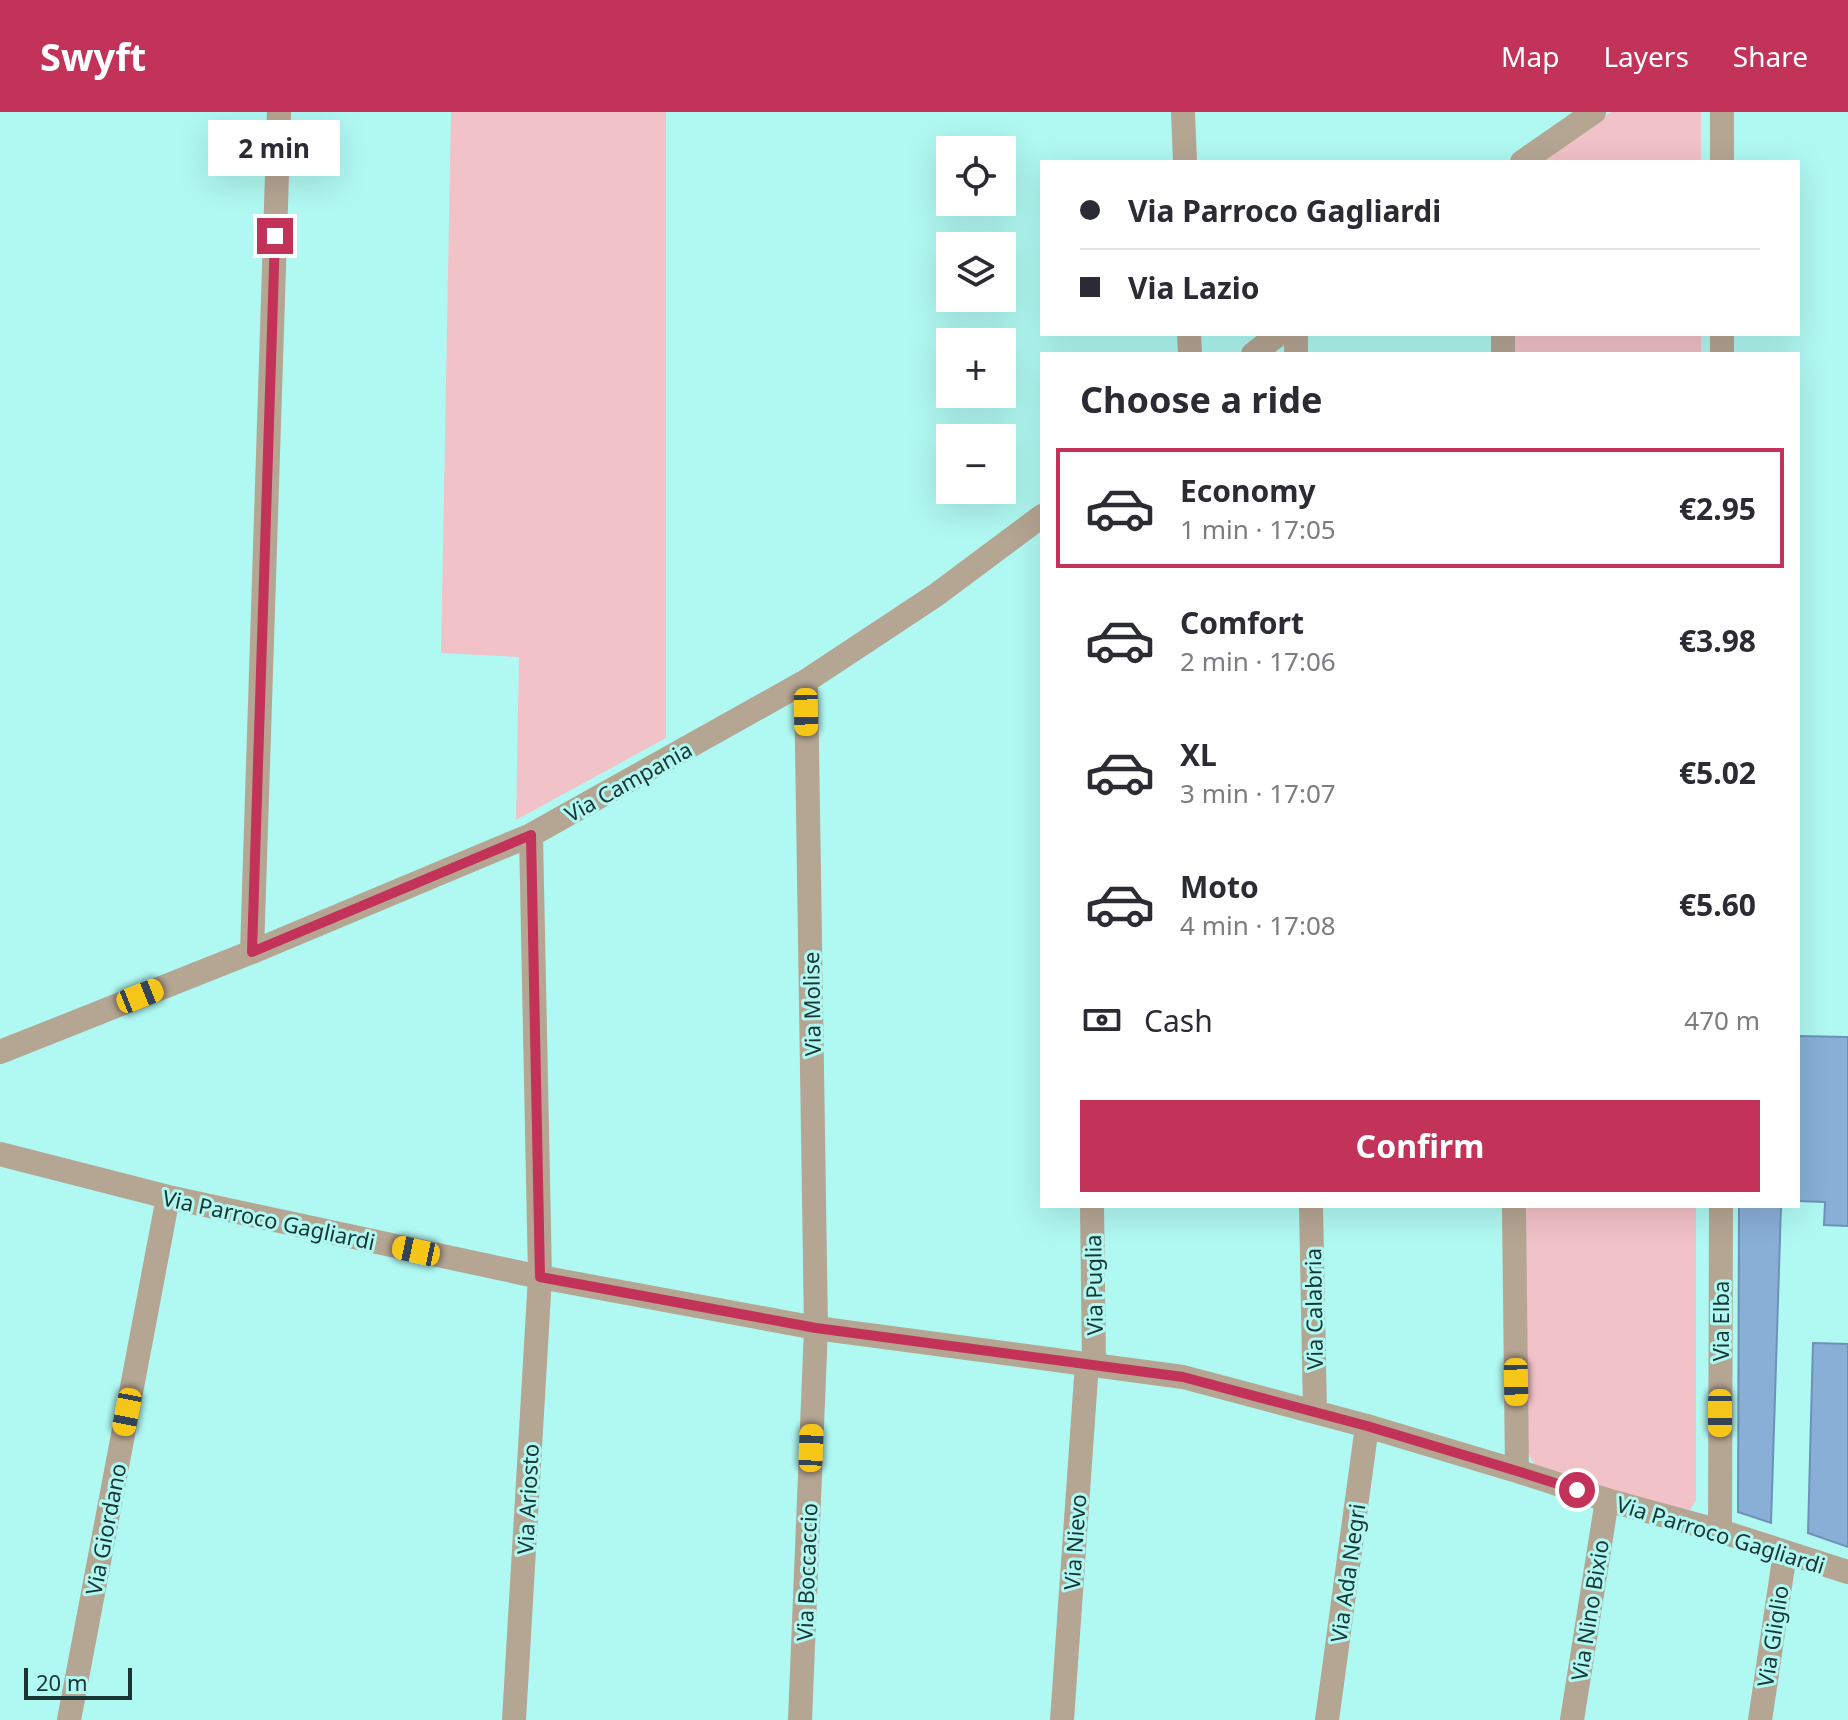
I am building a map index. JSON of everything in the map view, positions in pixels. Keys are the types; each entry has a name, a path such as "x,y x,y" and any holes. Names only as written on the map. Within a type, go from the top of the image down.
{"street":[{"path":"252,952 279,112"},
{"path":"1183,112 1185,160"},
{"path":"1525,160 1594,112"},
{"path":"1722,112 1722,160"},
{"path":"1256,352 1276,336"},
{"name":"Via Campania","path":"0,1052 252,952 531,835 806,681 936,595 1040,517"},
{"name":"Via Molise","path":"806,681 816,1328"},
{"name":"Via Ariosto","path":"514,1720 540,1277 531,835"},
{"name":"Via Parroco Gagliardi","path":"0,1154 168,1197 540,1277 816,1328 1183,1377 1367,1426 1848,1572"},
{"name":"Via Giordano","path":"69,1720 168,1197"},
{"name":"Via Puglia","path":"1090,1364 1092,1208"},
{"name":"Via Calabria","path":"1311,1208 1315,1412"},
{"path":"1514,1208 1517,1471"},
{"name":"Via Elba","path":"1720,1531 1721,1208"},
{"name":"Via Boccaccio","path":"800,1720 816,1328"},
{"name":"Via Nievo","path":"1062,1720 1090,1364"},
{"name":"Via Ada Negri","path":"1327,1720 1367,1426"},
{"name":"Via Nino Bixio","path":"1572,1720 1607,1500"},
{"name":"Via Gliglio","path":"1760,1720 1785,1553"}],"shaded area":[{"path":"451,112 666,112 666,738 516,820 519,657 441,653"},
{"path":"1611,112 1701,112 1701,160 1544,160"},
{"path":"1511,336 1701,336 1701,352 1511,352"},
{"path":"1521,1208 1696,1208 1696,1500 1690,1510 1677,1510 1544,1471 1534,1464 1524,1444"}],"building":[{"path":"1800,1036 1848,1037 1848,1226 1824,1225 1825,1202 1800,1201"},
{"path":"1739,1208 1781,1208 1771,1523 1738,1512"},
{"path":"1813,1343 1848,1344 1848,1547 1808,1533"}],"route":[{"path":"275,236 252,952 531,835 540,1277 816,1328 1183,1377 1367,1426 1577,1490"}]}
